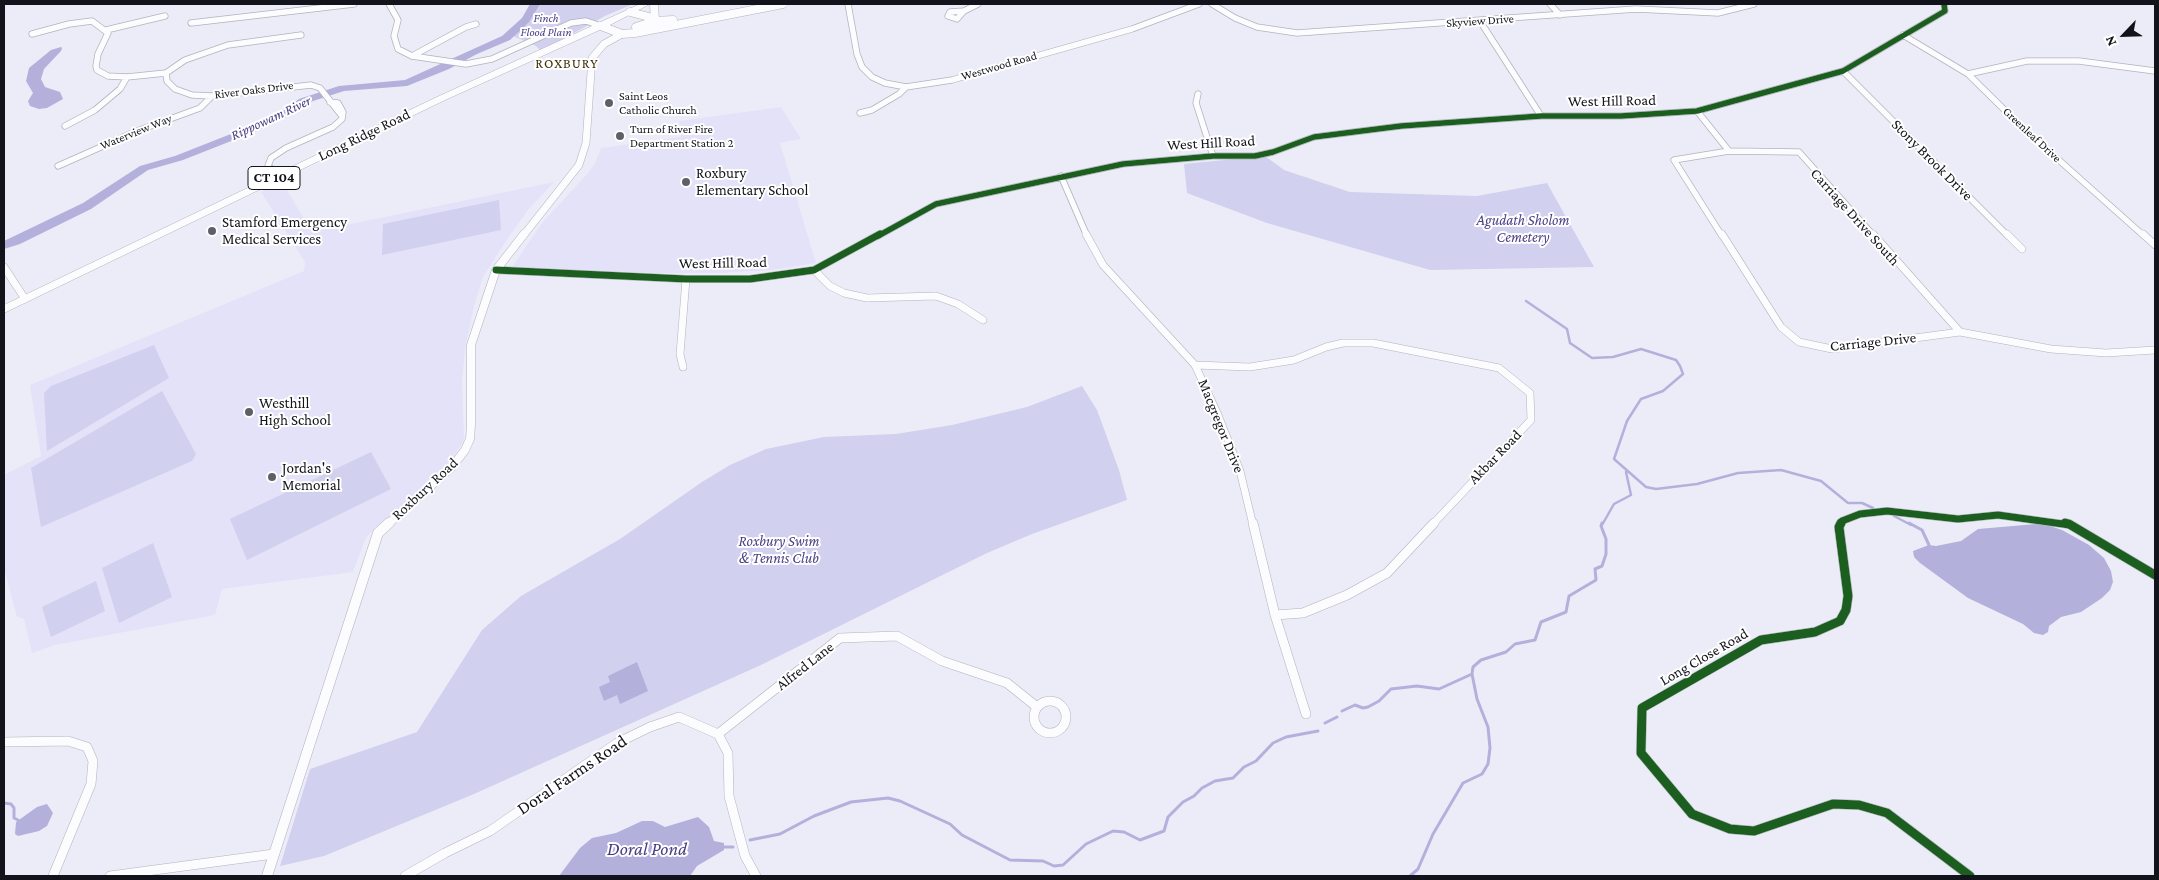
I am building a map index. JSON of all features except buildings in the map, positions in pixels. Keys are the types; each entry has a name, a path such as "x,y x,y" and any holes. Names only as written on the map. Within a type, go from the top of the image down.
{"main road":[{"name":"Long Ridge Road","path":"4,310 440,98 646,4"},
{"path":"650,30 655,25 654,4"},
{"path":"601,26 622,34 698,22 760,6 783,4"},
{"path":"630,12 649,17 655,21"},
{"path":"622,34 655,21 710,18"}],"street":[{"path":"191,23 354,4"},
{"path":"389,4 398,20 394,36 398,49 412,56 466,64 492,59 571,22 586,21 601,26"},
{"name":"Westwood Road","path":"848,4 857,54 862,67 872,77 906,87 952,80 1132,29 1199,4"},
{"path":"964,11 978,4"},
{"name":"Skyview Drive","path":"1212,4 1235,18 1257,27 1297,33 1636,9 1718,13 1754,4"},
{"path":"1550,4 1560,15"},
{"path":"1667,4 1672,11"},
{"name":"West Hill Road","path":"496,270 686,279 750,279 814,270 936,204 1061,176 1151,160 1213,156 1255,156 1273,152 1314,137 1394,126 1541,116 1621,116 1696,111 1843,71 1945,11 1944,4"},
{"path":"106,30 165,16"},
{"path":"32,34 86,21 97,23 108,33 96,60 97,70 108,76 127,77 166,73 184,60 228,45 301,35"},
{"path":"1480,21 1541,116"},
{"path":"412,56 476,24"},
{"name":"Roxbury Road","path":"267,876 378,533 452,468 465,450 470,439 471,345 496,270 578,165 586,143 592,58 604,44 622,34"},
{"name":"Greenleaf Drive","path":"1903,35 1968,74 2023,128 2155,245"},
{"path":"1968,74 2027,61 2079,61 2155,72"},
{"name":"Stony Brook Drive","path":"1843,71 2022,249"},
{"name":"River Oaks Drive","path":"166,73 167,82 175,89 192,95 235,94 304,84 320,88 330,102 338,103 342,109 342,116 333,128 286,148 271,158 268,166 279,176"},
{"path":"64,126 95,110 120,88 127,77"},
{"path":"860,113 872,110 899,94 906,87"},
{"path":"1198,94 1196,103 1213,156"},
{"name":"Waterview Way","path":"58,166 137,131 200,108 212,96"},
{"path":"1696,111 1729,151"},
{"name":"Carriage Drive","path":"1729,151 1674,160 1781,327 1799,342 1832,349 1960,332 2050,349 2106,353 2155,350"},
{"name":"Carriage Drive South","path":"1729,151 1799,152 1960,332"},
{"name":"Macgregor Drive","path":"1061,176 1085,232 1103,265 1195,365 1218,415 1240,471 1276,616 1306,714"},
{"path":"4,266 25,299"},
{"path":"814,270 830,286 844,293 867,298 936,296 958,304 983,320"},
{"path":"682,368 680,354 686,279"},
{"name":"Akbar Road","path":"1195,365 1250,367 1294,360 1326,347 1343,343 1373,343 1499,368 1530,393 1531,420 1387,573 1347,595 1304,613 1276,616"},
{"name":"Long Close Road","path":"1970,876 1887,813 1859,805 1833,804 1754,831 1730,830 1692,814 1641,753 1642,708 1762,640 1814,632 1840,621 1846,610 1848,596 1839,527 1842,521 1860,514 1887,511 1958,518 1998,515 2069,524 2155,575"},
{"name":"Alfred Lane","path":"718,734 840,638 897,636 942,662 1007,683 1038,707"},
{"name":"Doral Farms Road","path":"405,876 445,853 490,831 617,742 650,727 678,717 696,723 718,734"},
{"path":"718,734 728,753 729,796 745,856 756,876"},
{"path":"4,742 68,741 87,747 93,761 92,784 53,876"},
{"path":"110,876 274,854"}],"shaded area":[{"name":"Roxbury Elementary School","path":"781,107 801,139 780,143 816,263 771,270 720,273 652,273 512,267 542,223 588,173 595,163 601,148 681,137 679,121"},
{"name":"Westhill High School","path":"282,182 312,232 554,182 528,210 483,277 474,306 465,349 462,381 464,441 445,469 369,534 353,572 222,589 215,615 55,645 32,653 24,619 17,617 4,568 4,475 41,456 30,385 304,271 305,262 261,192"}],"green space":[{"name":"Finch Flood Plain","path":"535,4 633,4 605,16 541,51 536,46 511,35"},
{"name":"Agudath Sholom Cemetery","path":"1265,156 1284,170 1350,192 1477,196 1547,183 1594,267 1430,270 1267,223 1187,193 1184,164"},
{"path":"499,200 501,230 382,255 383,224"},
{"path":"154,345 169,378 47,451 44,393 51,386"},
{"name":"Roxbury Swim & Tennis Club","path":"1082,386 1097,410 1119,470 1127,500 1032,534 987,553 761,665 474,794 324,856 280,866 310,769 417,732 482,630 521,596 620,539 702,482 730,465 766,449 824,437 896,434 952,425 1027,407"},
{"path":"162,391 196,454 192,461 41,527 31,468"},
{"path":"371,452 391,489 247,560 230,519"},
{"path":"153,543 172,597 119,623 102,568"},
{"path":"96,581 105,611 51,637 42,607"}],"water":[{"path":"61,47 61,51 44,69 41,79 45,87 60,92 63,99 47,108 39,109 30,106 28,101 33,93 26,81 29,68 51,50"},
{"path":"2036,524 2062,530 2089,545 2104,558 2111,571 2113,582 2110,590 2102,598 2081,612 2061,617 2049,626 2048,632 2043,635 2034,633 2023,624 1968,598 1914,557 1913,551 1929,545 1936,546 1961,541 1978,529"},
{"path":"637,662 648,691 620,704 617,695 604,701 599,687 610,682 608,676"},
{"path":"47,804 53,813 47,826 39,831 18,836 15,834 16,822 37,807"},
{"name":"Doral Pond","path":"698,817 709,827 714,841 724,843 724,850 697,866 690,876 559,876 580,848 592,838 616,833 642,821 653,821 665,827"}],"waterway":[{"name":"Rippowam River","path":"4,245 87,206 144,168 179,158 250,130 287,113 303,101 343,88 407,83 445,67 473,52 506,38 526,20 535,4"},
{"path":"1526,301 1567,329 1570,343 1592,358 1613,357 1641,349 1676,360 1680,366 1683,374 1663,391 1641,399 1627,421 1614,459 1646,487 1656,489 1697,484 1738,473 1781,470 1821,481 1848,503 1862,503 1873,508"},
{"path":"1602,525 1614,504 1631,495 1626,472"},
{"path":"1894,516 1911,525"},
{"path":"1472,674 1473,667 1481,660 1506,652 1515,644 1535,640 1541,622 1566,612 1569,596 1596,580 1595,569 1602,566 1606,554 1606,539 1601,526 1602,523"},
{"path":"1909,523 1922,530 1929,545"},
{"path":"1342,711 1355,705 1363,708 1368,707 1379,701 1391,689 1417,686 1439,689 1472,674"},
{"path":"1410,876 1418,869 1433,834 1463,783 1482,774 1488,764 1490,748 1488,727 1477,699 1472,674"},
{"path":"1325,723 1337,717"},
{"path":"750,840 780,834 814,816 851,802 888,798 900,801 950,824 962,835 1010,860 1043,861 1054,866 1063,865 1086,844 1113,831 1124,832 1140,840 1164,831 1168,817 1183,802 1194,796 1202,788 1215,781 1233,778 1244,767 1256,761 1273,743 1286,737 1318,731"},
{"path":"4,803 11,804 14,808 14,818 18,820"},
{"path":"724,847 733,847"}],"cycle path":[{"path":"496,270 686,279 750,279 814,270 936,204 1123,164 1151,160 1213,156 1255,156 1273,152 1314,137 1401,126 1541,116 1621,116 1697,111 1843,71 1945,11 1944,4"},
{"path":"1970,876 1887,813 1859,805 1833,804 1754,831 1730,829 1692,814 1641,753 1642,708 1761,640 1815,632 1840,621 1846,610 1848,596 1839,527 1842,521 1860,514 1887,511 1958,519 1998,515 2069,524 2155,575"}],"place":[{"name":"Saint Leos Catholic Church","path":"609,103"},
{"name":"Turn of River Fire Department Station 2","path":"620,136"},
{"name":"Roxbury Elementary School","path":"686,182"},
{"name":"Stamford Emergency Medical Services","path":"212,231"},
{"name":"Westhill High School","path":"249,412"},
{"name":"Jordan's Memorial","path":"272,477"}],"district":[{"name":"ROXBURY","path":"567,64"}]}
